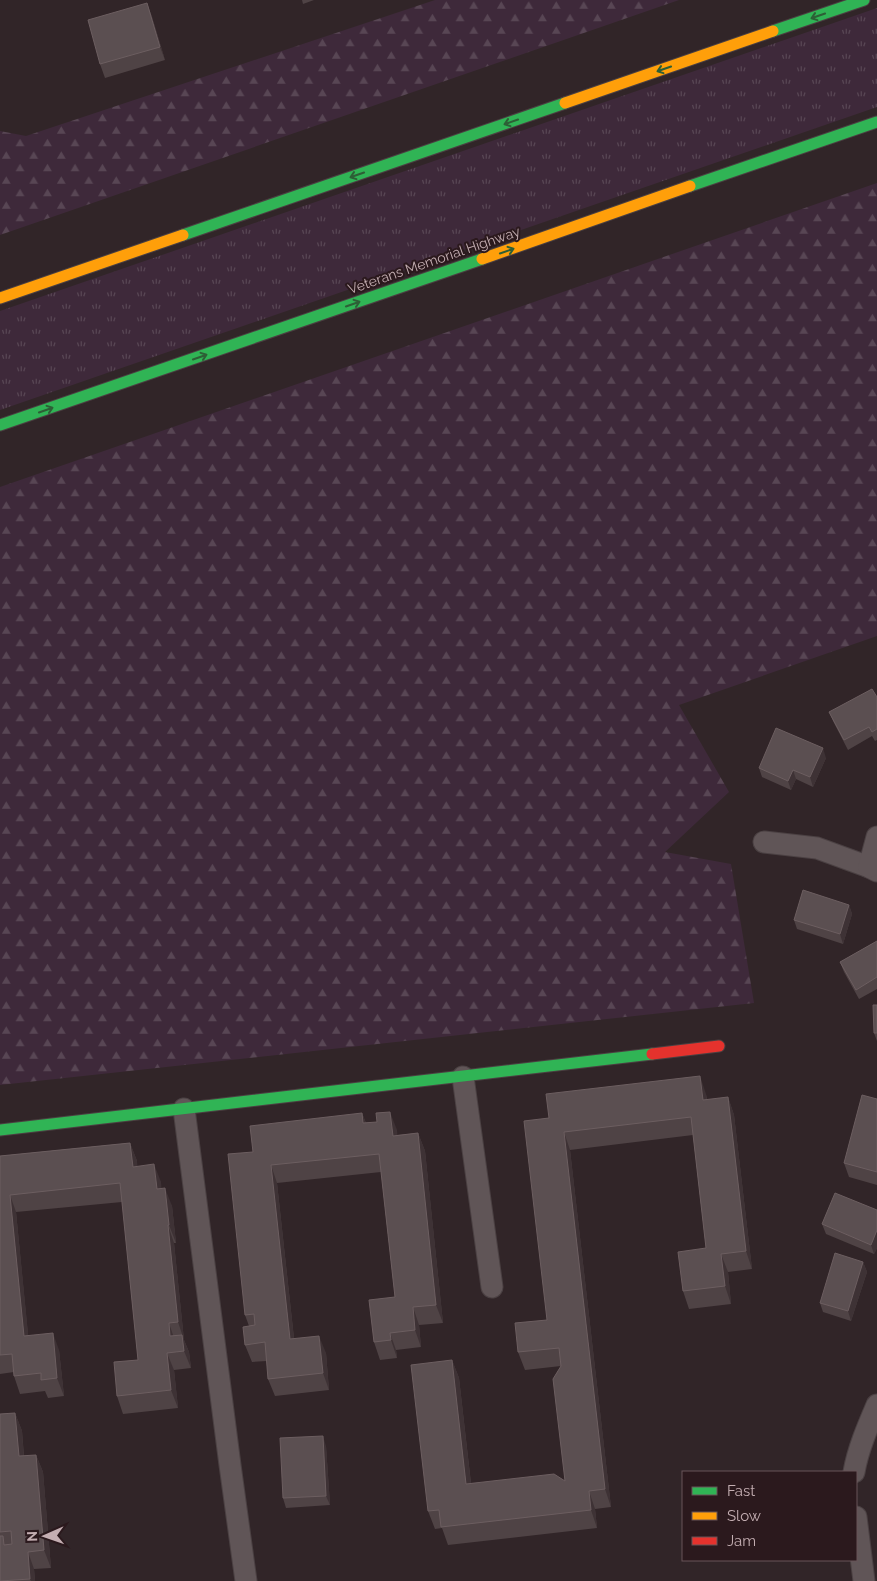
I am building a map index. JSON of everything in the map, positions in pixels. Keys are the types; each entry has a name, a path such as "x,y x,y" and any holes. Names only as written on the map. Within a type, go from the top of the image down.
{"main road":[{"path":"0,298 864,0"},
{"name":"Veterans Memorial Highway","path":"0,425 877,122"},
{"path":"0,1130 719,1046"}],"street":[{"path":"764,842 817,848 873,869 877,836"},
{"path":"463,1077 492,1287"},
{"path":"184,1109 246,1581"},
{"path":"854,1471 856,1461 877,1404"},
{"path":"857,1525 864,1581"}],"green space":[{"path":"435,0 679,0 0,235 0,131 26,136"},
{"path":"877,8 877,107 0,410 0,311"},
{"path":"877,183 877,636 679,705 729,792 665,852 731,864 754,1003 0,1085 0,487"}],"building":[{"path":"147,3 160,47 100,64 88,20"},
{"path":"872,689 877,697 877,729 872,732 869,727 844,740 829,712"},
{"path":"776,728 823,748 810,777 793,770 788,781 759,768"},
{"path":"803,890 849,905 840,934 794,920"},
{"path":"877,941 877,977 856,990 840,962"},
{"path":"873,1005 877,1005 877,1033 874,1033"},
{"path":"700,1076 703,1100 728,1097 746,1251 721,1254 725,1286 683,1291 678,1252 706,1248 691,1117 564,1132 605,1489 589,1491 591,1510 441,1527 439,1510 428,1511 411,1365 452,1360 466,1484 554,1474 565,1481 553,1379 561,1366 559,1348 518,1352 515,1323 547,1320 524,1121 549,1118 546,1094"},
{"path":"862,1095 877,1099 877,1172 844,1163"},
{"path":"390,1112 393,1136 418,1133 436,1305 413,1307 415,1330 390,1333 391,1340 374,1342 369,1300 395,1297 379,1154 271,1165 290,1339 319,1336 323,1373 268,1379 265,1342 245,1345 243,1327 255,1325 254,1314 245,1315 228,1154 253,1152 250,1126 362,1113 363,1123 377,1122 376,1113"},
{"path":"130,1143 133,1167 154,1164 157,1189 165,1188 178,1322 169,1323 170,1336 182,1335 184,1351 167,1353 171,1390 117,1396 114,1362 138,1360 120,1183 10,1195 24,1336 53,1333 57,1378 41,1380 41,1373 14,1376 12,1354 0,1355 0,1156"},
{"path":"835,1193 877,1210 877,1230 871,1245 822,1224"},
{"path":"835,1253 863,1262 848,1311 820,1303"},
{"path":"15,1413 19,1456 36,1455 44,1550 28,1552 30,1579 0,1581 0,1536 3,1536 4,1545 12,1544 11,1531 0,1532 0,1414"},
{"path":"323,1436 326,1496 283,1498 280,1438"}],"traffic: fast":[{"path":"773,31 864,0"},
{"path":"183,235 565,103"},
{"path":"690,186 877,122"},
{"path":"0,425 482,259"},
{"path":"0,1130 652,1054"}],"traffic: slow":[{"path":"565,103 773,31"},
{"path":"482,259 690,186"},
{"path":"0,298 183,235"}],"traffic: jam":[{"path":"652,1054 719,1046"}]}
